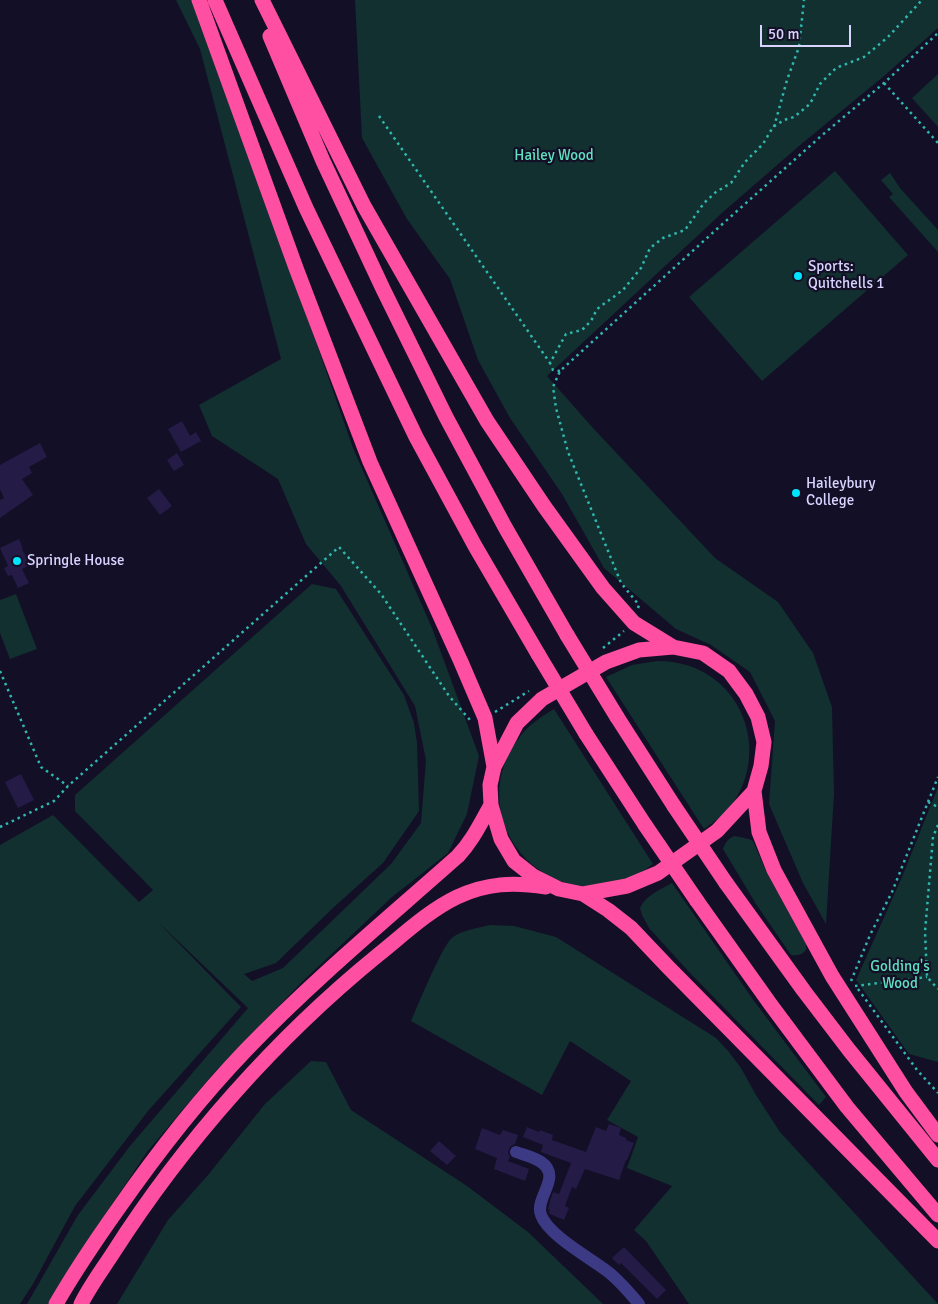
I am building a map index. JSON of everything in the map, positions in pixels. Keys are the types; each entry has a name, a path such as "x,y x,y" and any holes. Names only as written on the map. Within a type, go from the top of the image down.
{"highway":[{"path":"199,0 296,268 370,462 485,718 494,767"},
{"path":"215,0 306,208 416,437 475,546 538,654 586,734 645,825 771,1006 847,1107 938,1215"},
{"path":"254,0 323,161 442,409 504,527 567,635 674,806 726,883 849,1050 938,1160"},
{"path":"262,0 364,206 487,421 544,506 598,581 634,623 673,647"},
{"path":"559,889 533,876 514,861 500,839 491,805 490,784 494,767 517,723 542,699 606,662 639,650 673,647 702,653 729,671 746,694 758,717 764,742 761,766 754,791 759,832 774,870 832,976 906,1092 938,1135"},
{"path":"583,894 626,886 658,873 717,831 754,791"},
{"path":"56,1304 96,1240 140,1176 217,1081 292,1004 470,844 491,805"},
{"path":"81,1304 132,1223 166,1176 212,1120 290,1034 365,966 431,913 474,890 503,884 523,884 583,894 631,928 938,1242"}],"lane":[{"path":"516,1152 538,1160 547,1168 549,1182 540,1202 540,1214 548,1226 578,1252 608,1271 638,1304"}],"path":[{"path":"550,362 566,334 582,330 591,321 597,309 623,290 641,268 650,248 663,238 686,230 704,203 716,192 731,183 744,162 763,144 773,127 799,46 804,0"},
{"path":"773,127 784,120 794,117 810,104 820,84 836,68 864,57 888,37 922,0"},
{"path":"601,649 634,623 638,605 621,583 568,452 556,408 553,387 560,372 812,143 884,83 938,33"},
{"path":"884,83 938,143"},
{"path":"379,116 550,362 553,370 560,372"},
{"path":"0,827 54,801 68,786 339,546 381,594 449,696 474,724 485,718"},
{"path":"0,671 41,767 68,786"},
{"path":"927,977 856,987 851,981 870,935 892,892 938,778"},
{"path":"928,802 938,807"},
{"path":"938,825 933,837 925,932 927,977 938,989"},
{"path":"860,992 917,1070 938,1093"}],"green space":[{"path":"176,0 195,0 353,448 432,628 479,756 467,814 448,853 392,897 302,982 212,1075 147,1152 63,1278 48,1304 27,1304 78,1215 130,1146 248,1008 157,921 241,1007 148,1111 75,1206 33,1284 20,1304 0,1304 0,845 53,815 139,902 153,890 75,811 75,795 312,584 336,589 404,695 414,723 417,743 419,811 383,863 276,963 244,974 252,981 283,968 391,864 421,823 426,760 415,706 341,586 306,544 278,479 212,436 199,405 281,359 200,49"},
{"name":"Hailey Wood","path":"355,0 938,0 938,28 722,213 547,376 715,558 778,602 813,653 832,707 834,794 826,924 803,883 769,804 775,721 750,672 711,645 676,629 604,568 562,494 510,418 478,360 450,279 407,219 362,138"},
{"path":"938,74 938,127 912,98"},
{"name":"Sports: Quitchells 1","path":"835,171 908,255 762,381 689,297"},
{"path":"890,173 900,188 938,230 938,252 889,197 893,194 881,180"},
{"path":"16,594 37,649 10,659 0,633 0,600"},
{"path":"657,661 675,662 693,667 720,684 732,697 741,713 747,730 748,766 744,783 735,800 717,819 704,829 606,677 632,665"},
{"path":"554,709 653,864 627,880 584,886 558,880 532,864 518,849 508,832 501,814 499,794 501,775 508,756 526,729"},
{"name":"Golding's Wood","path":"938,787 938,1062 909,1054 856,980 902,877"},
{"path":"735,836 753,841 766,871 806,944 806,950 801,954 791,955 756,904 723,849 728,841"},
{"path":"672,883 754,1001 826,1097 819,1105 691,974 649,928 640,908 650,896"},
{"path":"490,925 514,926 556,937 716,1038 741,1068 780,1132 938,1304 689,1304 646,1241 634,1230 672,1186 627,1168 638,1137 607,1120 631,1081 570,1041 542,1095 411,1021 448,942 461,933"},
{"path":"311,1061 326,1062 351,1110 467,1186 528,1232 603,1304 117,1304 168,1220 208,1175 265,1104"}],"building":[{"path":"182,421 190,436 196,432 201,441 181,452 168,429"},
{"path":"40,443 47,457 29,467 32,473 22,479 33,495 0,518 0,500 4,498 0,489 0,465"},
{"path":"177,453 184,465 174,471 167,460"},
{"path":"159,489 172,506 160,515 147,498"},
{"name":"Springle House","path":"19,539 30,565 22,569 29,583 18,588 12,575 8,576 4,568 8,566 0,548"},
{"path":"21,774 34,800 18,808 5,782"},
{"path":"609,1124 621,1128 619,1135 634,1143 619,1180 585,1169 576,1189 572,1187 565,1206 569,1208 564,1220 550,1214 548,1209 553,1192 559,1194 571,1163 541,1152 543,1145 523,1137 527,1127 553,1135 552,1140 586,1152 596,1127 606,1131"},
{"path":"482,1128 500,1135 503,1130 518,1135 515,1144 509,1149 510,1157 508,1161 529,1169 525,1181 494,1169 497,1158 475,1149"},
{"path":"439,1141 456,1156 447,1165 430,1151"},
{"path":"624,1247 666,1290 657,1299 621,1263 619,1265 612,1258"}],"place":[{"name":"Sports: Quitchells 1","path":"798,276"},
{"name":"Haileybury College","path":"796,493"},
{"name":"Springle House","path":"17,561"}]}
